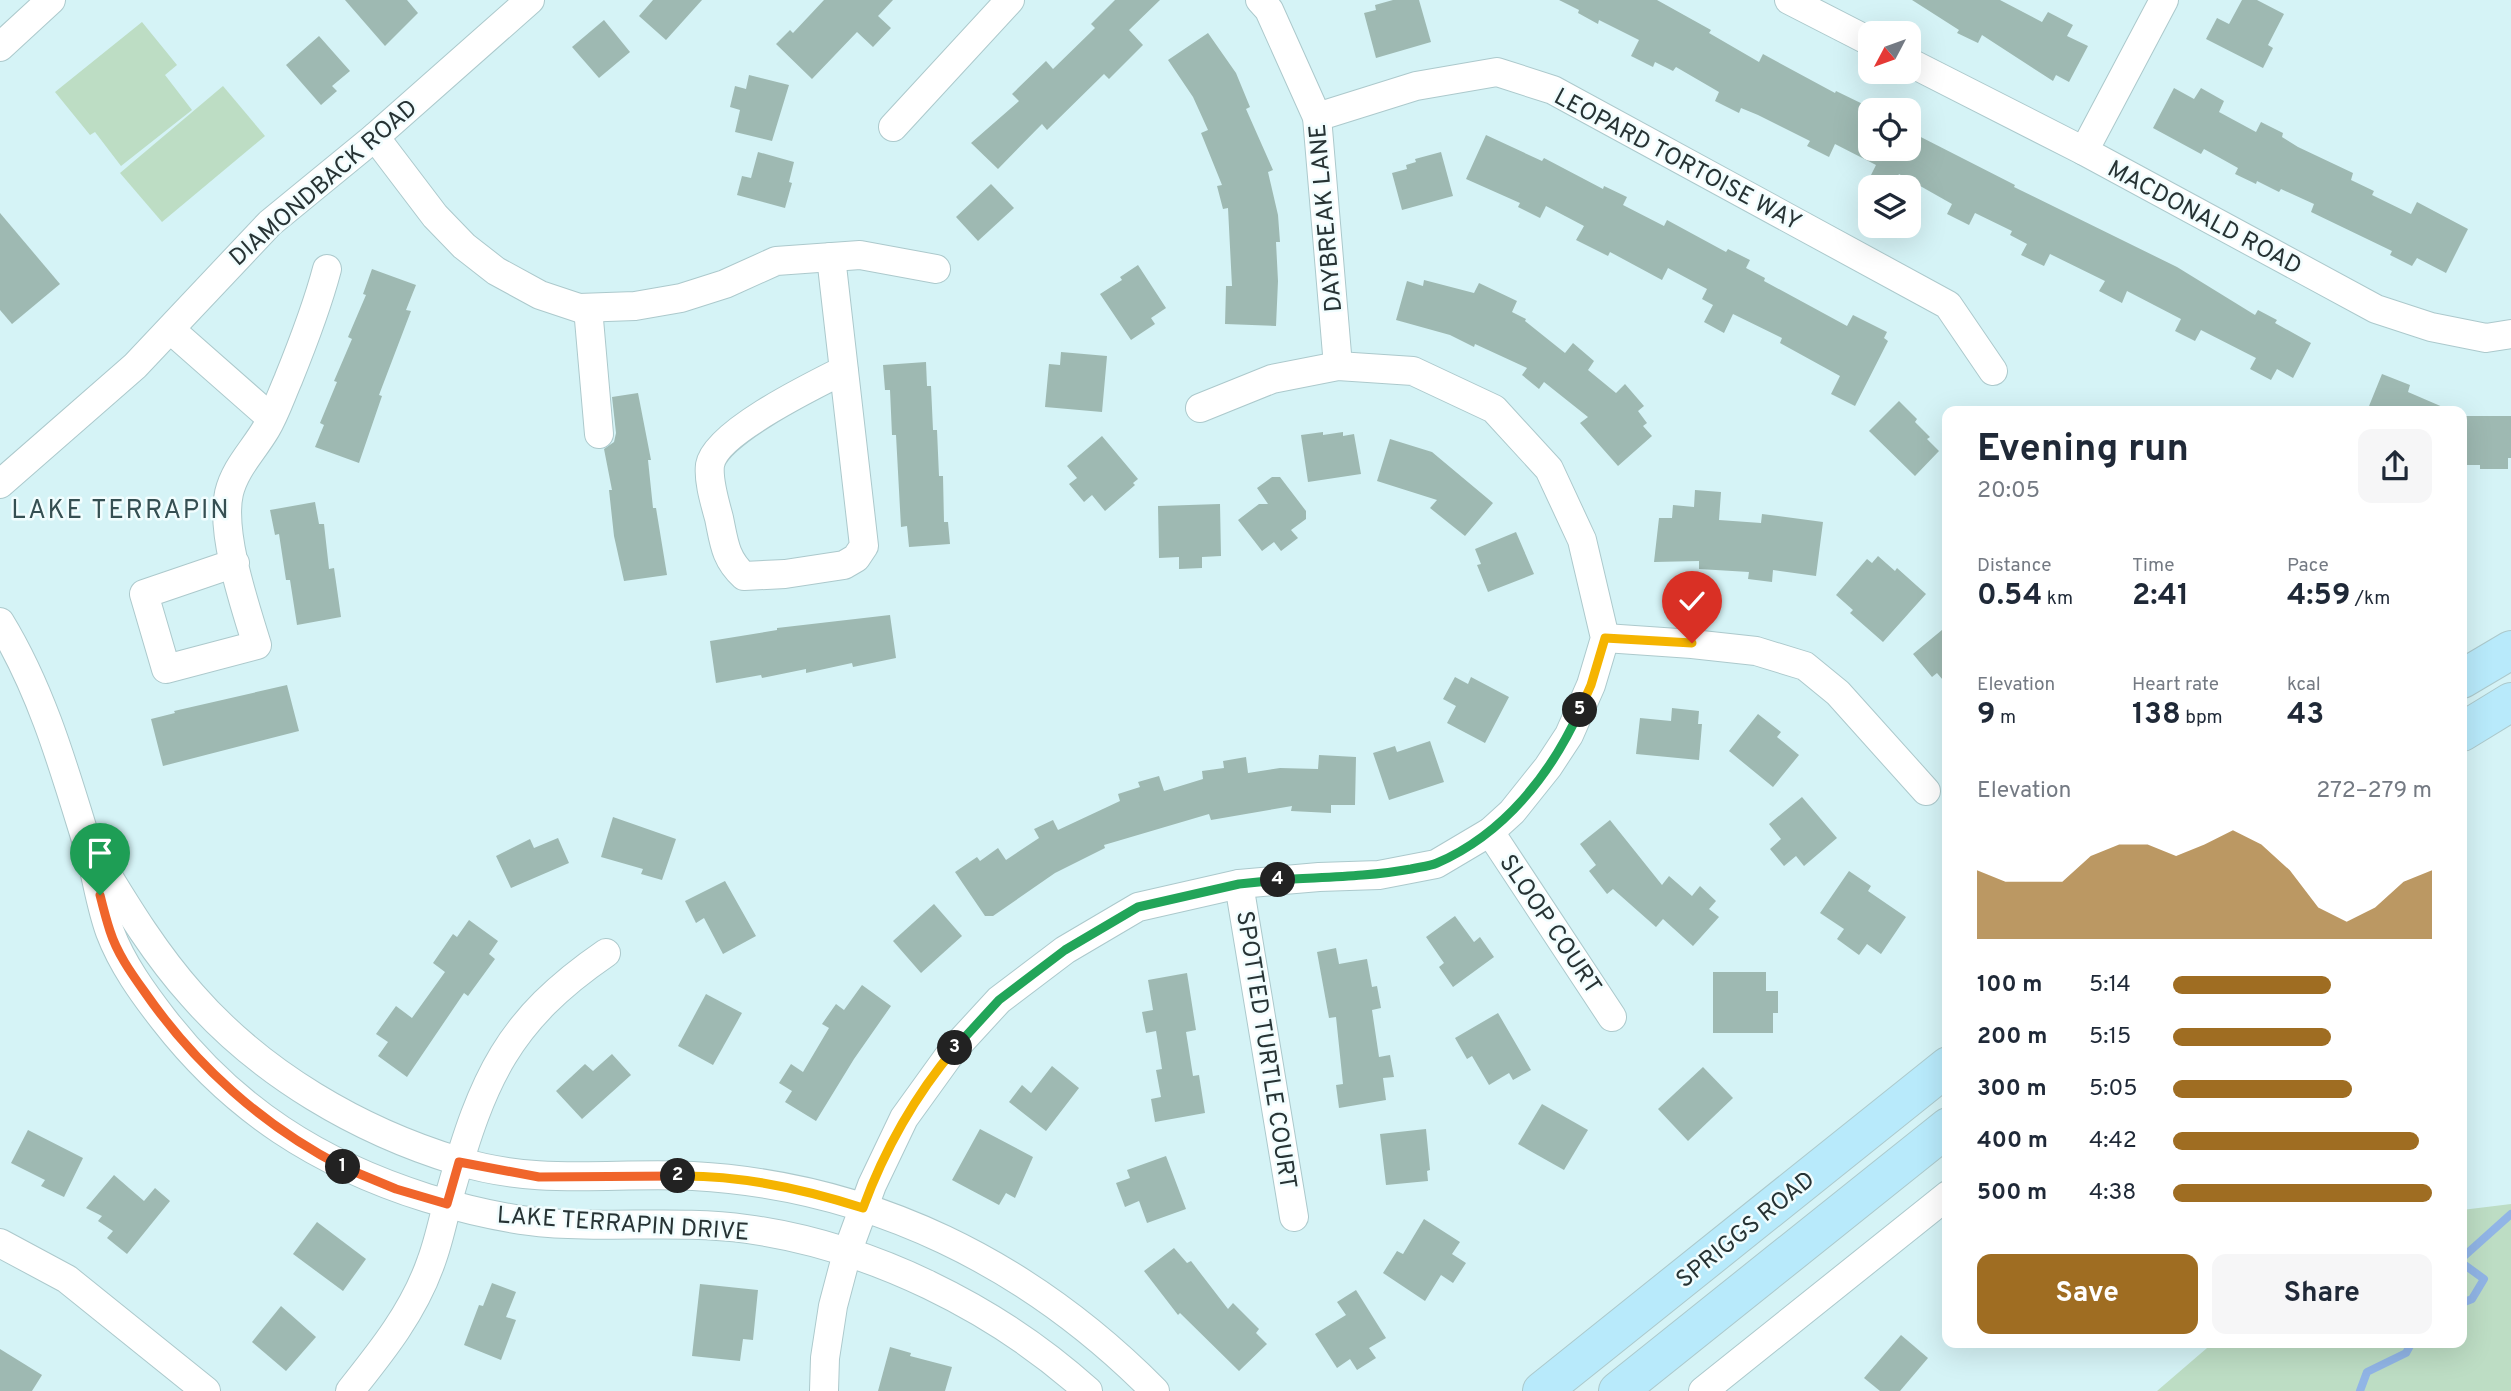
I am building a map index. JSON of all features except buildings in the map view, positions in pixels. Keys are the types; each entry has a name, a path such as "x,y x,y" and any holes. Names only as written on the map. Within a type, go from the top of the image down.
{"main road":[{"path":"2467,676 2511,649"},
{"path":"2467,729 2511,702"},
{"name":"SPRIGGS ROAD","path":"1542,1391 1942,1071"},
{"name":"SPRIGGS ROAD","path":"1618,1391 1942,1133"}],"street":[{"path":"0,47 51,0"},
{"name":"DIAMONDBACK ROAD","path":"0,484 135,366 171,330 235,257 270,223 375,137 530,0"},
{"path":"893,127 1010,0"},
{"name":"DAYBREAK LANE","path":"1261,0 1269,10 1317,117 1338,366"},
{"path":"1789,0 1858,35"},
{"path":"2084,151 2164,0"},
{"name":"MACDONALD ROAD","path":"1922,69 2084,151 2376,309 2431,327 2487,338 2511,334"},
{"name":"LEOPARD TORTOISE WAY","path":"1317,117 1416,86 1497,72 1553,90 1948,305 1993,371"},
{"path":"375,137 435,216 464,246 496,271 540,295 579,308 635,306 681,298 725,284 776,261 860,255 936,269"},
{"path":"831,257 844,370 864,546 856,558 844,565 785,574 744,576 733,566 727,554 718,515 710,466 716,451 727,439 793,397 844,370"},
{"path":"235,563 144,594 166,669 257,645 235,563 227,519 229,495 237,471 271,418 304,341 327,269"},
{"path":"588,308 599,434"},
{"path":"171,330 271,418"},
{"path":"824,1391 825,1358 833,1306 847,1253 872,1185 904,1118 953,1050 999,1000 1065,950 1138,907 1239,884 1379,875 1436,864 1490,832 1513,812 1569,735 1591,685 1605,638 1582,540 1549,469 1494,409 1413,372 1338,366 1272,379 1200,408"},
{"name":"LAKE TERRAPIN DRIVE","path":"0,622 40,699 87,843 110,931 119,952 165,1021 213,1075 262,1116 322,1156 373,1180 486,1215 544,1223 749,1229 847,1253 910,1276 1001,1324 1088,1391"},
{"path":"1605,638 1692,643 1756,651 1805,666 1838,693 1926,791"},
{"name":"SLOOP COURT","path":"1490,832 1612,1017"},
{"name":"LAKE TERRAPIN DRIVE","path":"87,843 156,950 193,997 232,1035 281,1075 386,1135 459,1162 539,1177 724,1178 788,1188 893,1217 948,1240 1016,1277 1078,1321 1155,1391"},
{"name":"SPOTTED TURTLE COURT","path":"1239,884 1294,1217"},
{"path":"350,1391 392,1338 414,1301 431,1262 477,1105 495,1067 518,1032 540,1006 571,977 606,953"},
{"path":"1703,1391 1942,1200"},
{"path":"0,1243 67,1279 206,1391"}],"green space":[{"path":"142,22 177,65 165,75 192,110 121,166 95,132 90,135 55,92"},
{"path":"223,86 265,136 162,222 120,173"},
{"path":"2511,1204 2511,1391 2157,1391 2207,1348 2467,1348 2467,1209"}],"waterway":[{"path":"2467,1254 2511,1214"},
{"path":"2467,1267 2484,1279 2472,1299 2467,1301"},
{"path":"2360,1391 2367,1372 2406,1353 2409,1348"}],"district":[{"name":"LAKE TERRAPIN","path":"121,509"}],"route":[{"path":"100,895 110,931 130,972 165,1021 220,1082 294,1139 322,1156 373,1180 447,1204 459,1162 539,1177 724,1178 788,1188 863,1208 904,1118 953,1050 999,1000 1065,950 1138,907 1239,884 1379,875 1436,864 1490,832 1513,812 1548,767 1569,735 1591,685 1605,638 1692,643"}]}
